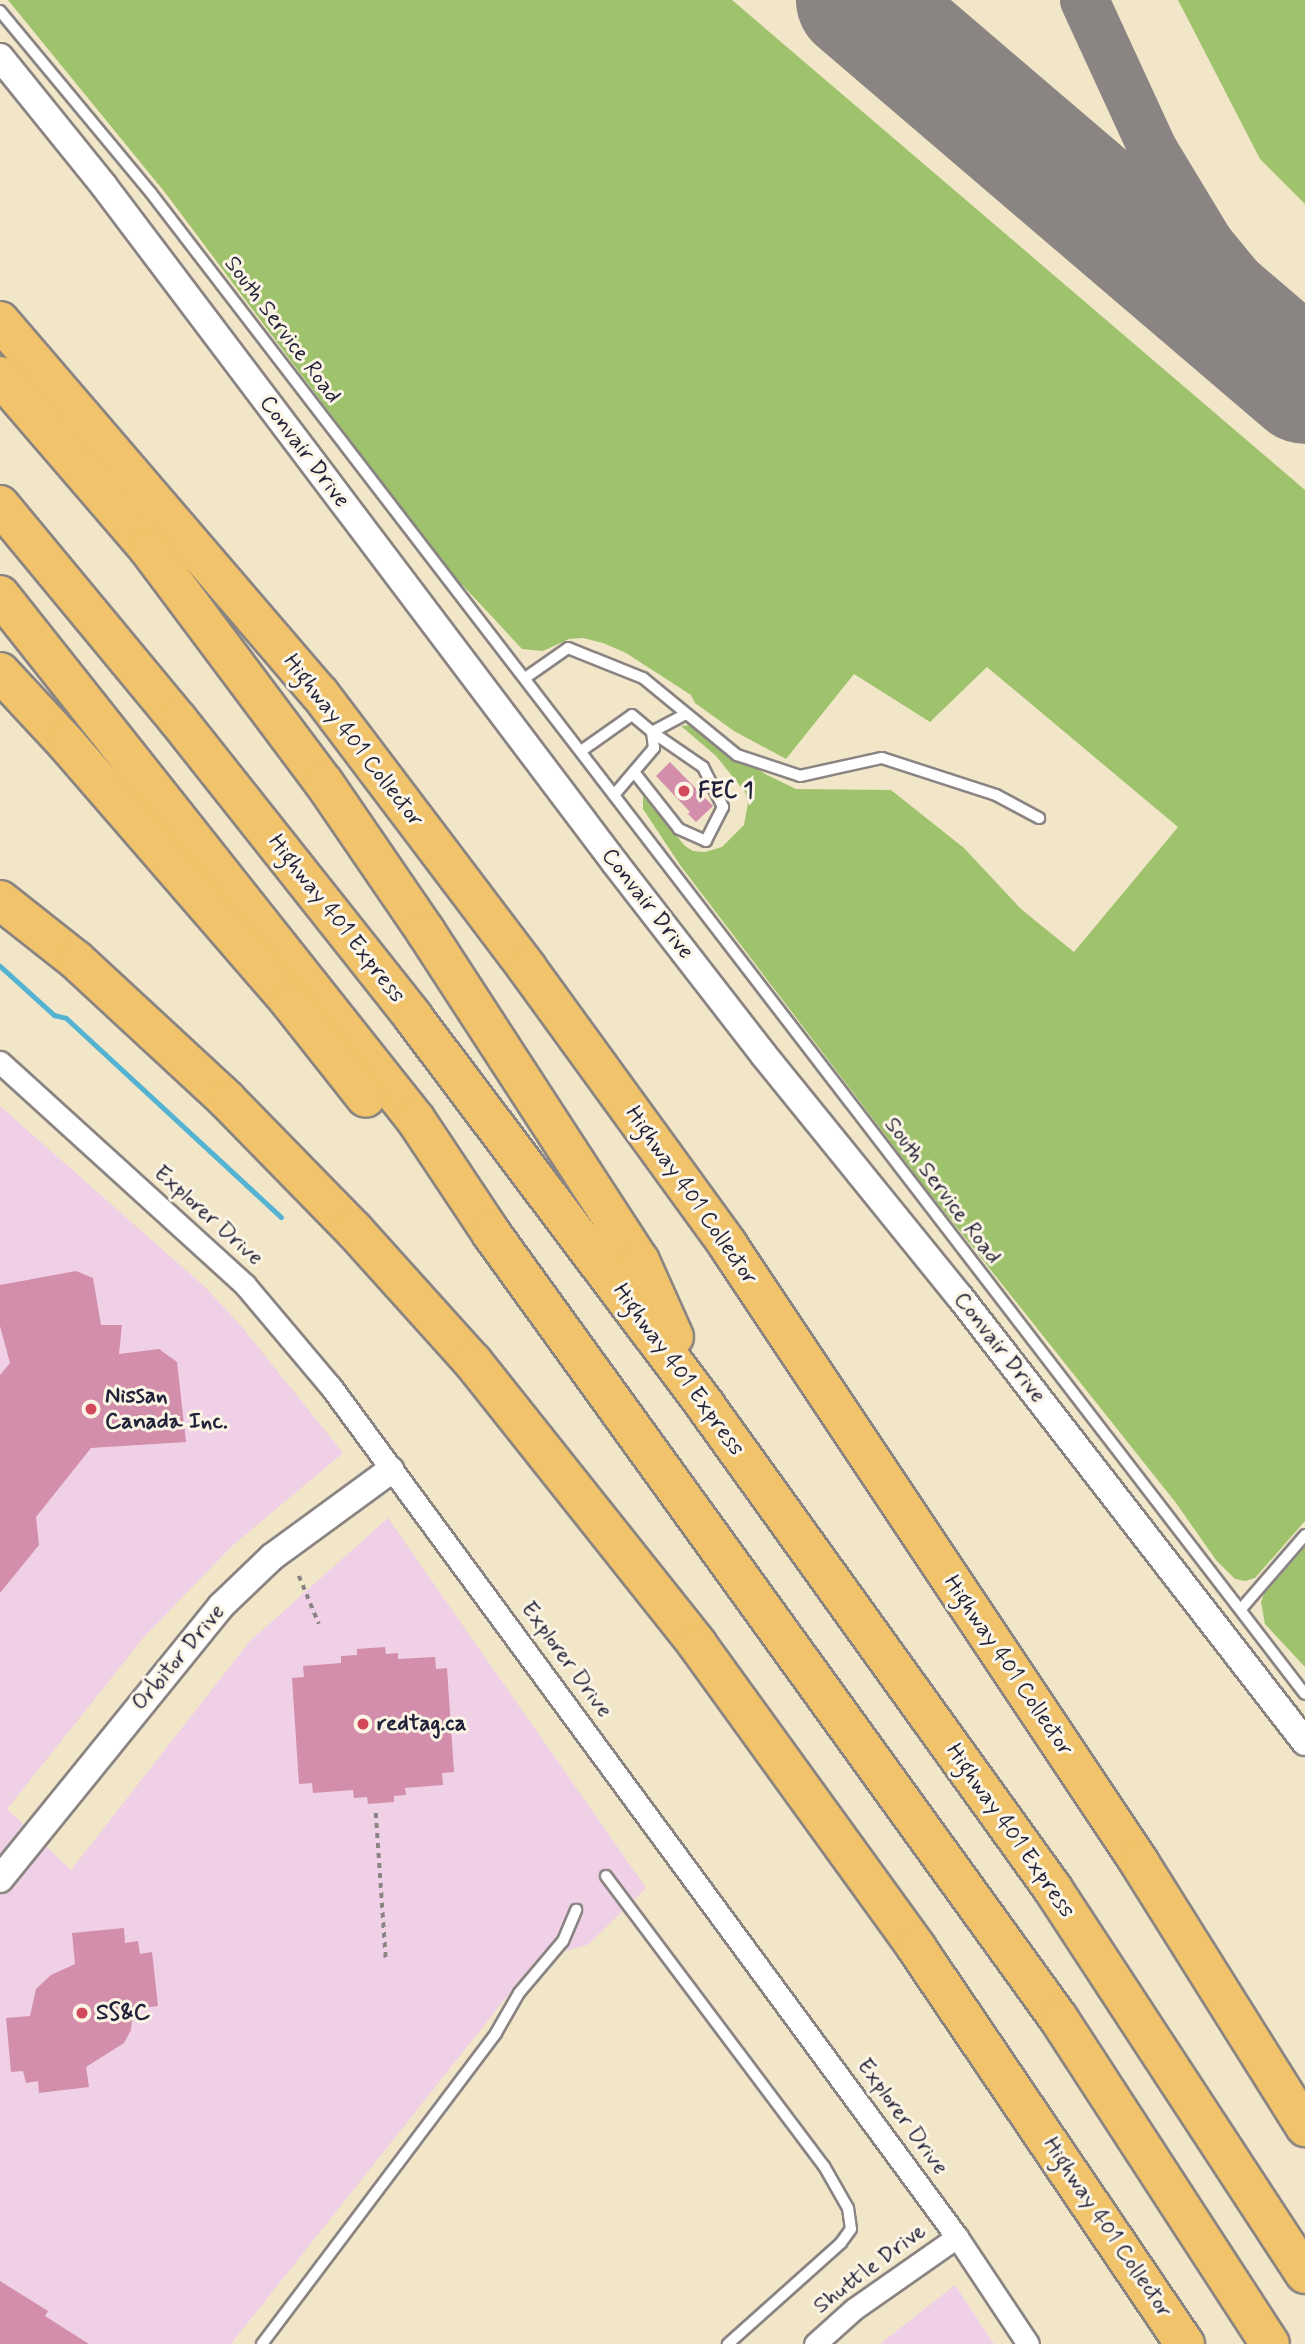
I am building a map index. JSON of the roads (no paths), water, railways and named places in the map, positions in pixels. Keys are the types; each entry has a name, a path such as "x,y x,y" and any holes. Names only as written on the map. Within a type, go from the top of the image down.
{"highway":[{"name":"Highway 401 Collector","path":"0,321 320,694 527,968 704,1212 1139,1862 1305,2127"},
{"path":"0,376 148,548 324,783 426,932 640,1261 705,1405"},
{"name":"Highway 401 Express","path":"0,505 178,720 397,996 705,1405 1053,1889 1305,2274"},
{"path":"0,595 416,1120 491,1233 1059,2019 1270,2344"},
{"path":"0,672 75,754 290,1002 425,1173 491,1233"},
{"path":"0,875 76,960"},
{"name":"Highway 401 Collector","path":"0,900 76,960 227,1100 354,1230 473,1362 697,1644 859,1868 1120,2243 1185,2344"}],"street":[{"name":"Convair Drive","path":"0,57 104,186 763,1054 960,1297 1305,1742"},
{"name":"Explorer Drive","path":"0,1062 245,1285 331,1387 957,2237 1028,2344"},
{"name":"Orbitor Drive","path":"0,1880 13,1855 221,1606 272,1557 391,1470"},
{"name":"Shuttle Drive","path":"815,2344 854,2309 957,2237"}],"lane":[{"name":"South Service Road","path":"0,11 151,193 581,751 998,1299 1305,1694"},
{"path":"525,678 568,648 643,678 737,755 800,776 882,758 996,795 1039,818"},
{"path":"653,732 686,714"},
{"path":"581,751 632,715 703,767 723,807 706,841 679,828 634,772"},
{"path":"614,795 654,748 653,732"},
{"path":"1241,1609 1305,1535"},
{"path":"606,1875 824,2166 848,2208 851,2228 841,2243 727,2344"},
{"path":"262,2344 496,2033 519,1993 562,1941 576,1910"}],"waterway":[{"path":"0,966 54,1015 66,1018 281,1217"}],"place":[{"name":"FEC 1","path":"684,791"},
{"name":"Nissan Canada Inc.","path":"91,1409"},
{"name":"redtag.ca","path":"363,1724"},
{"name":"SS&C","path":"82,2013"}]}
